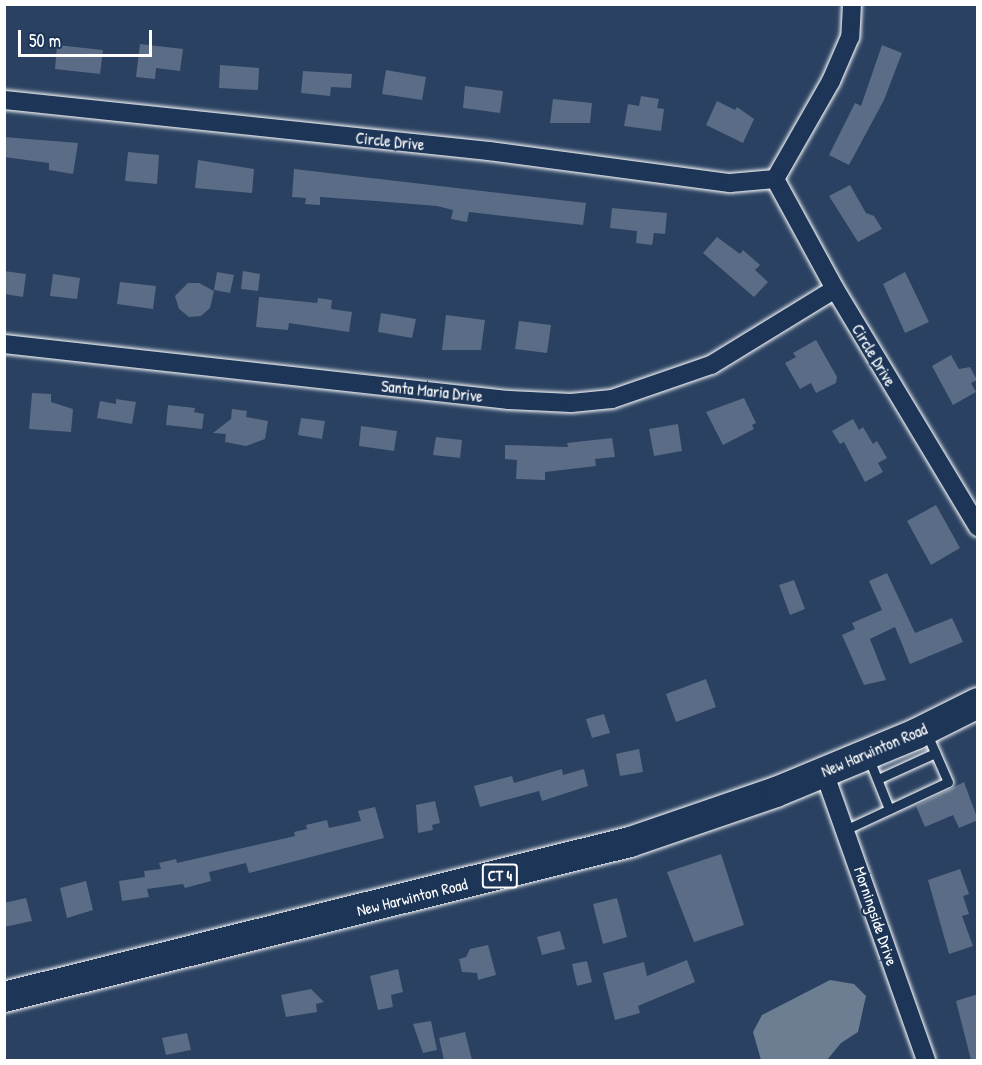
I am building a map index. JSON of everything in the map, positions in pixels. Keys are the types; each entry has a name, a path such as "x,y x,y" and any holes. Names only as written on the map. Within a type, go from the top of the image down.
{"main road":[{"name":"New Harwinton Road","path":"4,997 630,842 824,772 872,766 930,741 978,703"}],"street":[{"path":"775,179 831,81 850,37 852,4"},
{"name":"Circle Drive","path":"4,100 489,151 730,183 775,179 835,289 978,527"},
{"name":"Santa Maria Drive","path":"4,344 509,400 571,403 612,399 711,365 835,289"},
{"name":"Morningside Drive","path":"824,772 847,829 926,1060"}],"lane":[{"path":"847,829 948,782 930,741"},
{"path":"872,766 889,809"}],"water":[{"path":"830,980 854,984 866,996 858,1032 841,1043 827,1060 761,1060 753,1032 762,1015"}],"building":[{"path":"140,44 183,49 180,71 156,68 155,79 136,77"},
{"path":"57,45 103,50 100,74 55,69"},
{"path":"882,45 902,53 884,100 849,165 829,155 855,103 861,106"},
{"path":"220,65 259,68 258,90 219,88"},
{"path":"386,70 426,77 422,100 382,94"},
{"path":"303,71 352,74 351,88 331,87 330,96 301,93"},
{"path":"465,86 503,91 500,113 463,108"},
{"path":"641,96 659,99 657,108 664,109 661,131 624,126 628,104 639,106"},
{"path":"553,99 592,103 590,123 550,123"},
{"path":"717,101 735,110 737,107 754,119 743,143 706,125"},
{"path":"4,137 78,143 73,174 49,170 49,163 4,157"},
{"path":"128,152 159,155 157,184 125,181"},
{"path":"198,160 254,169 252,193 195,188"},
{"path":"294,169 586,203 583,225 469,212 467,222 451,219 453,210 437,206 376,201 320,197 320,205 305,204 306,198 292,197"},
{"path":"850,185 866,213 874,216 882,229 858,242 829,196"},
{"path":"612,208 667,213 665,234 654,233 652,245 636,243 637,231 610,228"},
{"path":"717,237 740,254 743,250 760,265 755,270 768,282 754,297 703,253"},
{"path":"4,271 26,274 23,297 4,294"},
{"path":"243,271 260,274 258,291 241,289"},
{"path":"217,272 234,275 230,293 214,290"},
{"path":"905,272 929,322 905,333 883,284"},
{"path":"53,274 80,278 77,299 50,296"},
{"path":"120,282 156,286 153,309 117,304"},
{"path":"188,283 199,283 214,291 210,308 201,316 189,317 179,309 175,296"},
{"path":"259,297 317,303 318,298 332,300 331,309 352,312 349,332 289,323 288,330 256,327"},
{"path":"381,313 416,319 412,338 378,332"},
{"path":"446,315 485,320 481,350 442,350"},
{"path":"519,321 551,325 547,353 515,349"},
{"path":"816,340 837,377 836,383 816,393 811,383 800,389 785,363 796,357 793,353"},
{"path":"951,355 959,369 970,367 977,380 971,383 976,392 953,405 932,366"},
{"path":"32,393 51,394 51,402 73,409 71,432 29,429"},
{"path":"744,398 756,423 752,425 754,429 723,445 706,412"},
{"path":"116,399 136,402 132,424 97,418 100,401 116,404"},
{"path":"168,405 195,408 194,412 204,414 202,429 166,425"},
{"path":"232,409 247,411 246,417 268,421 265,439 246,446 225,442 226,434 213,433 231,419"},
{"path":"301,418 325,421 322,439 298,435"},
{"path":"853,419 859,430 863,427 873,444 877,441 887,458 878,463 883,472 865,482 844,442 840,444 832,431"},
{"path":"678,424 682,451 654,456 649,429"},
{"path":"361,426 397,431 394,451 359,446"},
{"path":"436,437 462,440 460,458 433,455"},
{"path":"612,438 615,457 595,459 596,466 545,472 545,480 516,479 517,460 505,459 505,445 568,447 567,443"},
{"path":"936,505 960,548 931,565 907,521"},
{"path":"887,573 915,633 952,618 963,642 910,664 895,627 870,639 886,680 864,685 842,635 855,629 852,623 882,610 869,581"},
{"path":"794,580 805,609 790,615 779,585"},
{"path":"706,679 716,707 676,722 666,694"},
{"path":"604,714 610,733 592,738 586,719"},
{"path":"639,749 643,772 620,776 616,754"},
{"path":"562,769 563,775 584,769 588,786 542,801 539,791 480,807 474,786 512,776 514,783"},
{"path":"964,782 978,820 959,828 953,815 925,827 916,806"},
{"path":"435,801 440,823 432,825 433,830 418,833 416,805"},
{"path":"375,807 384,838 249,873 246,863 209,872 211,881 185,888 183,884 147,889 149,897 122,901 119,881 145,877 144,871 161,869 159,863 176,859 177,863 295,836 294,832 307,829 306,825 327,820 329,828 361,821 358,811"},
{"path":"721,854 744,925 694,942 667,872"},
{"path":"960,869 969,894 963,896 969,914 962,916 973,946 949,954 928,880"},
{"path":"86,881 93,910 67,918 60,888"},
{"path":"26,898 32,921 4,927 4,903"},
{"path":"617,898 627,937 603,944 593,904"},
{"path":"560,931 565,949 542,955 537,937"},
{"path":"488,945 496,975 478,980 477,973 462,972 459,959 466,957 470,949"},
{"path":"687,960 695,982 638,1006 640,1013 615,1020 603,973 644,962 647,976"},
{"path":"587,961 592,982 577,986 572,964"},
{"path":"398,969 403,992 391,995 393,1007 378,1010 370,976"},
{"path":"311,989 324,1002 316,1004 317,1012 286,1017 281,995"},
{"path":"978,994 978,1060 971,1060 956,1001"},
{"path":"431,1021 437,1050 423,1053 413,1024"},
{"path":"465,1032 472,1060 444,1060 439,1038"},
{"path":"187,1033 191,1050 166,1055 162,1038"}]}
